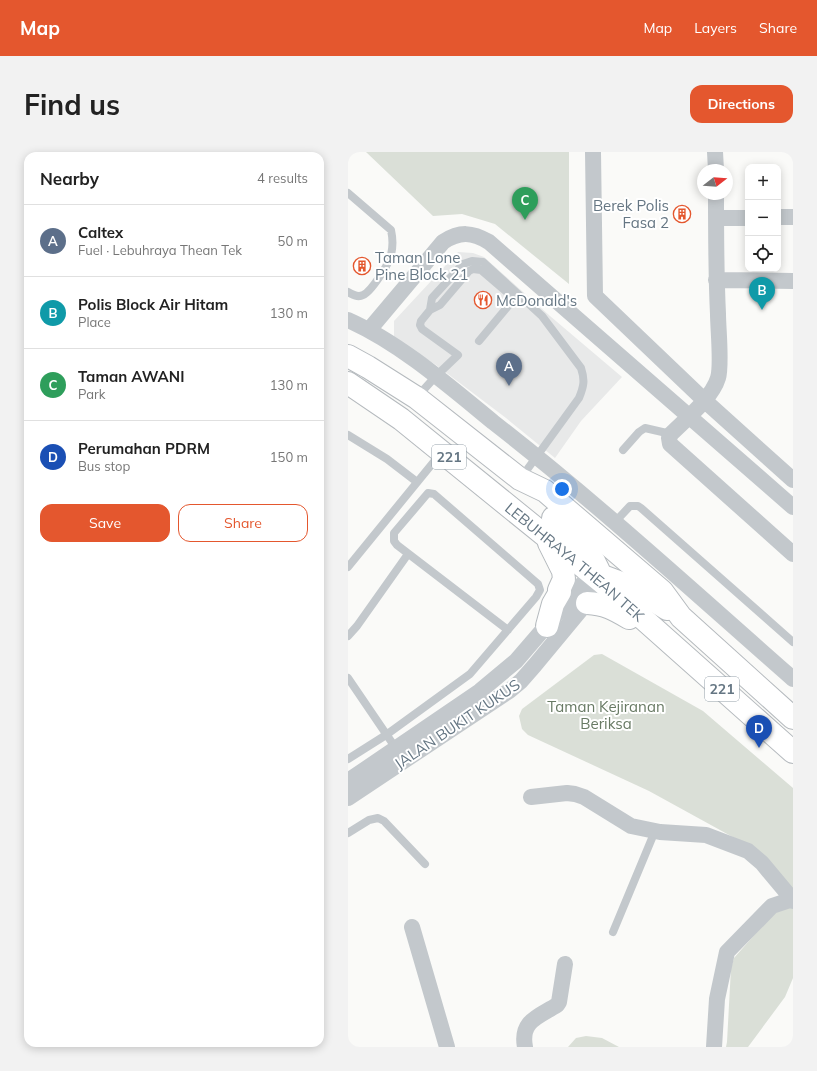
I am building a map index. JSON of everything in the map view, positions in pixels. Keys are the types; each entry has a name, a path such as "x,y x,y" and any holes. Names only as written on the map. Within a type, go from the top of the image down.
{"main road":[{"name":"LEBUHRAYA THEAN TEK","path":"348,356 417,398 520,479 545,491 662,591 681,617 793,718"},
{"name":"LEBUHRAYA THEAN TEK","path":"348,383 401,419 546,537 598,577 793,752"},
{"name":"221","path":"520,479 538,504 586,548 596,564 598,577 632,587 654,602 681,617"},
{"path":"546,537 553,554 560,563 564,579 559,590 560,592 553,604 547,626"},
{"path":"587,603 608,606 630,619 651,626"}],"street":[{"path":"593,152 595,296 704,400 793,480"},
{"path":"715,152 716,164"},
{"path":"716,200 716,280 720,361 719,378 704,400 671,434 669,438 670,444 793,554"},
{"path":"781,217 793,217"},
{"path":"716,218 745,218"},
{"path":"369,330 443,242 452,236 465,234 479,236 489,242 793,508"},
{"path":"716,280 793,281"},
{"path":"348,320 369,330 436,376 537,456 615,522 793,679"},
{"name":"JALAN BUKIT KUKUS","path":"348,781 400,755 509,691 535,666 587,603 598,577"},
{"name":"JALAN BUKIT KUKUS","path":"348,798 499,677 516,661 547,626 598,577"},
{"path":"531,797 567,793 575,794 631,826 655,831 706,835 748,851 762,863 787,893 792,901 772,906 727,952 717,999 714,1047"},
{"path":"412,927 447,1047"},
{"path":"525,1047 524,1035 526,1027 530,1022 557,1005 559,1002 565,964"}],"lane":[{"path":"348,193 391,230 393,241 392,254 388,265 367,292 361,296 348,292"},
{"path":"430,310 432,298 463,264 472,260 483,262 542,316 580,368 584,376 584,387 578,398 520,479"},
{"path":"417,398 436,376 458,355 422,329 420,325 421,321 430,310 440,305 470,270 473,269 480,270 509,294 511,298 509,305 479,341"},
{"path":"623,450 639,432 645,428 671,434"},
{"path":"348,435 387,459 417,482"},
{"path":"348,567 442,451"},
{"path":"348,759 386,735 470,674 508,630 536,597 540,590 539,587 440,499 431,493 425,495 394,533 394,541 408,554 508,630"},
{"path":"615,522 630,506 638,506 641,508 793,642"},
{"path":"348,636 357,626 408,554"},
{"path":"348,678 400,755"},
{"path":"348,833 369,820 378,818 384,821 425,864"},
{"path":"614,932 655,831"}],"shaded area":[{"path":"458,252 473,253 484,257 550,316 622,377 581,421 555,458 506,418 436,365 394,338 394,321"}],"green space":[{"path":"366,152 569,152 569,284 495,224 462,214 433,216"},
{"name":"Taman Kejiranan Beriksa","path":"602,654 703,711 793,788 793,893 760,852 649,791 528,735 522,729 519,716 522,709 594,655"},
{"path":"793,897 793,978 785,997 748,1047 726,1047 731,968 734,958 772,915"},
{"path":"586,1036 602,1038 619,1047 568,1047 576,1038"}],"place":[{"name":"Berek Polis Fasa 2","path":"682,214"},
{"name":"Taman AWANI","path":"525,220"},
{"name":"Taman Lone Pine Block 21","path":"362,266"},
{"name":"McDonald's","path":"483,300"},
{"name":"Polis Block Air Hitam","path":"762,310"},
{"name":"Caltex","path":"509,386"},
{"name":"Perumahan PDRM","path":"759,748"}]}
